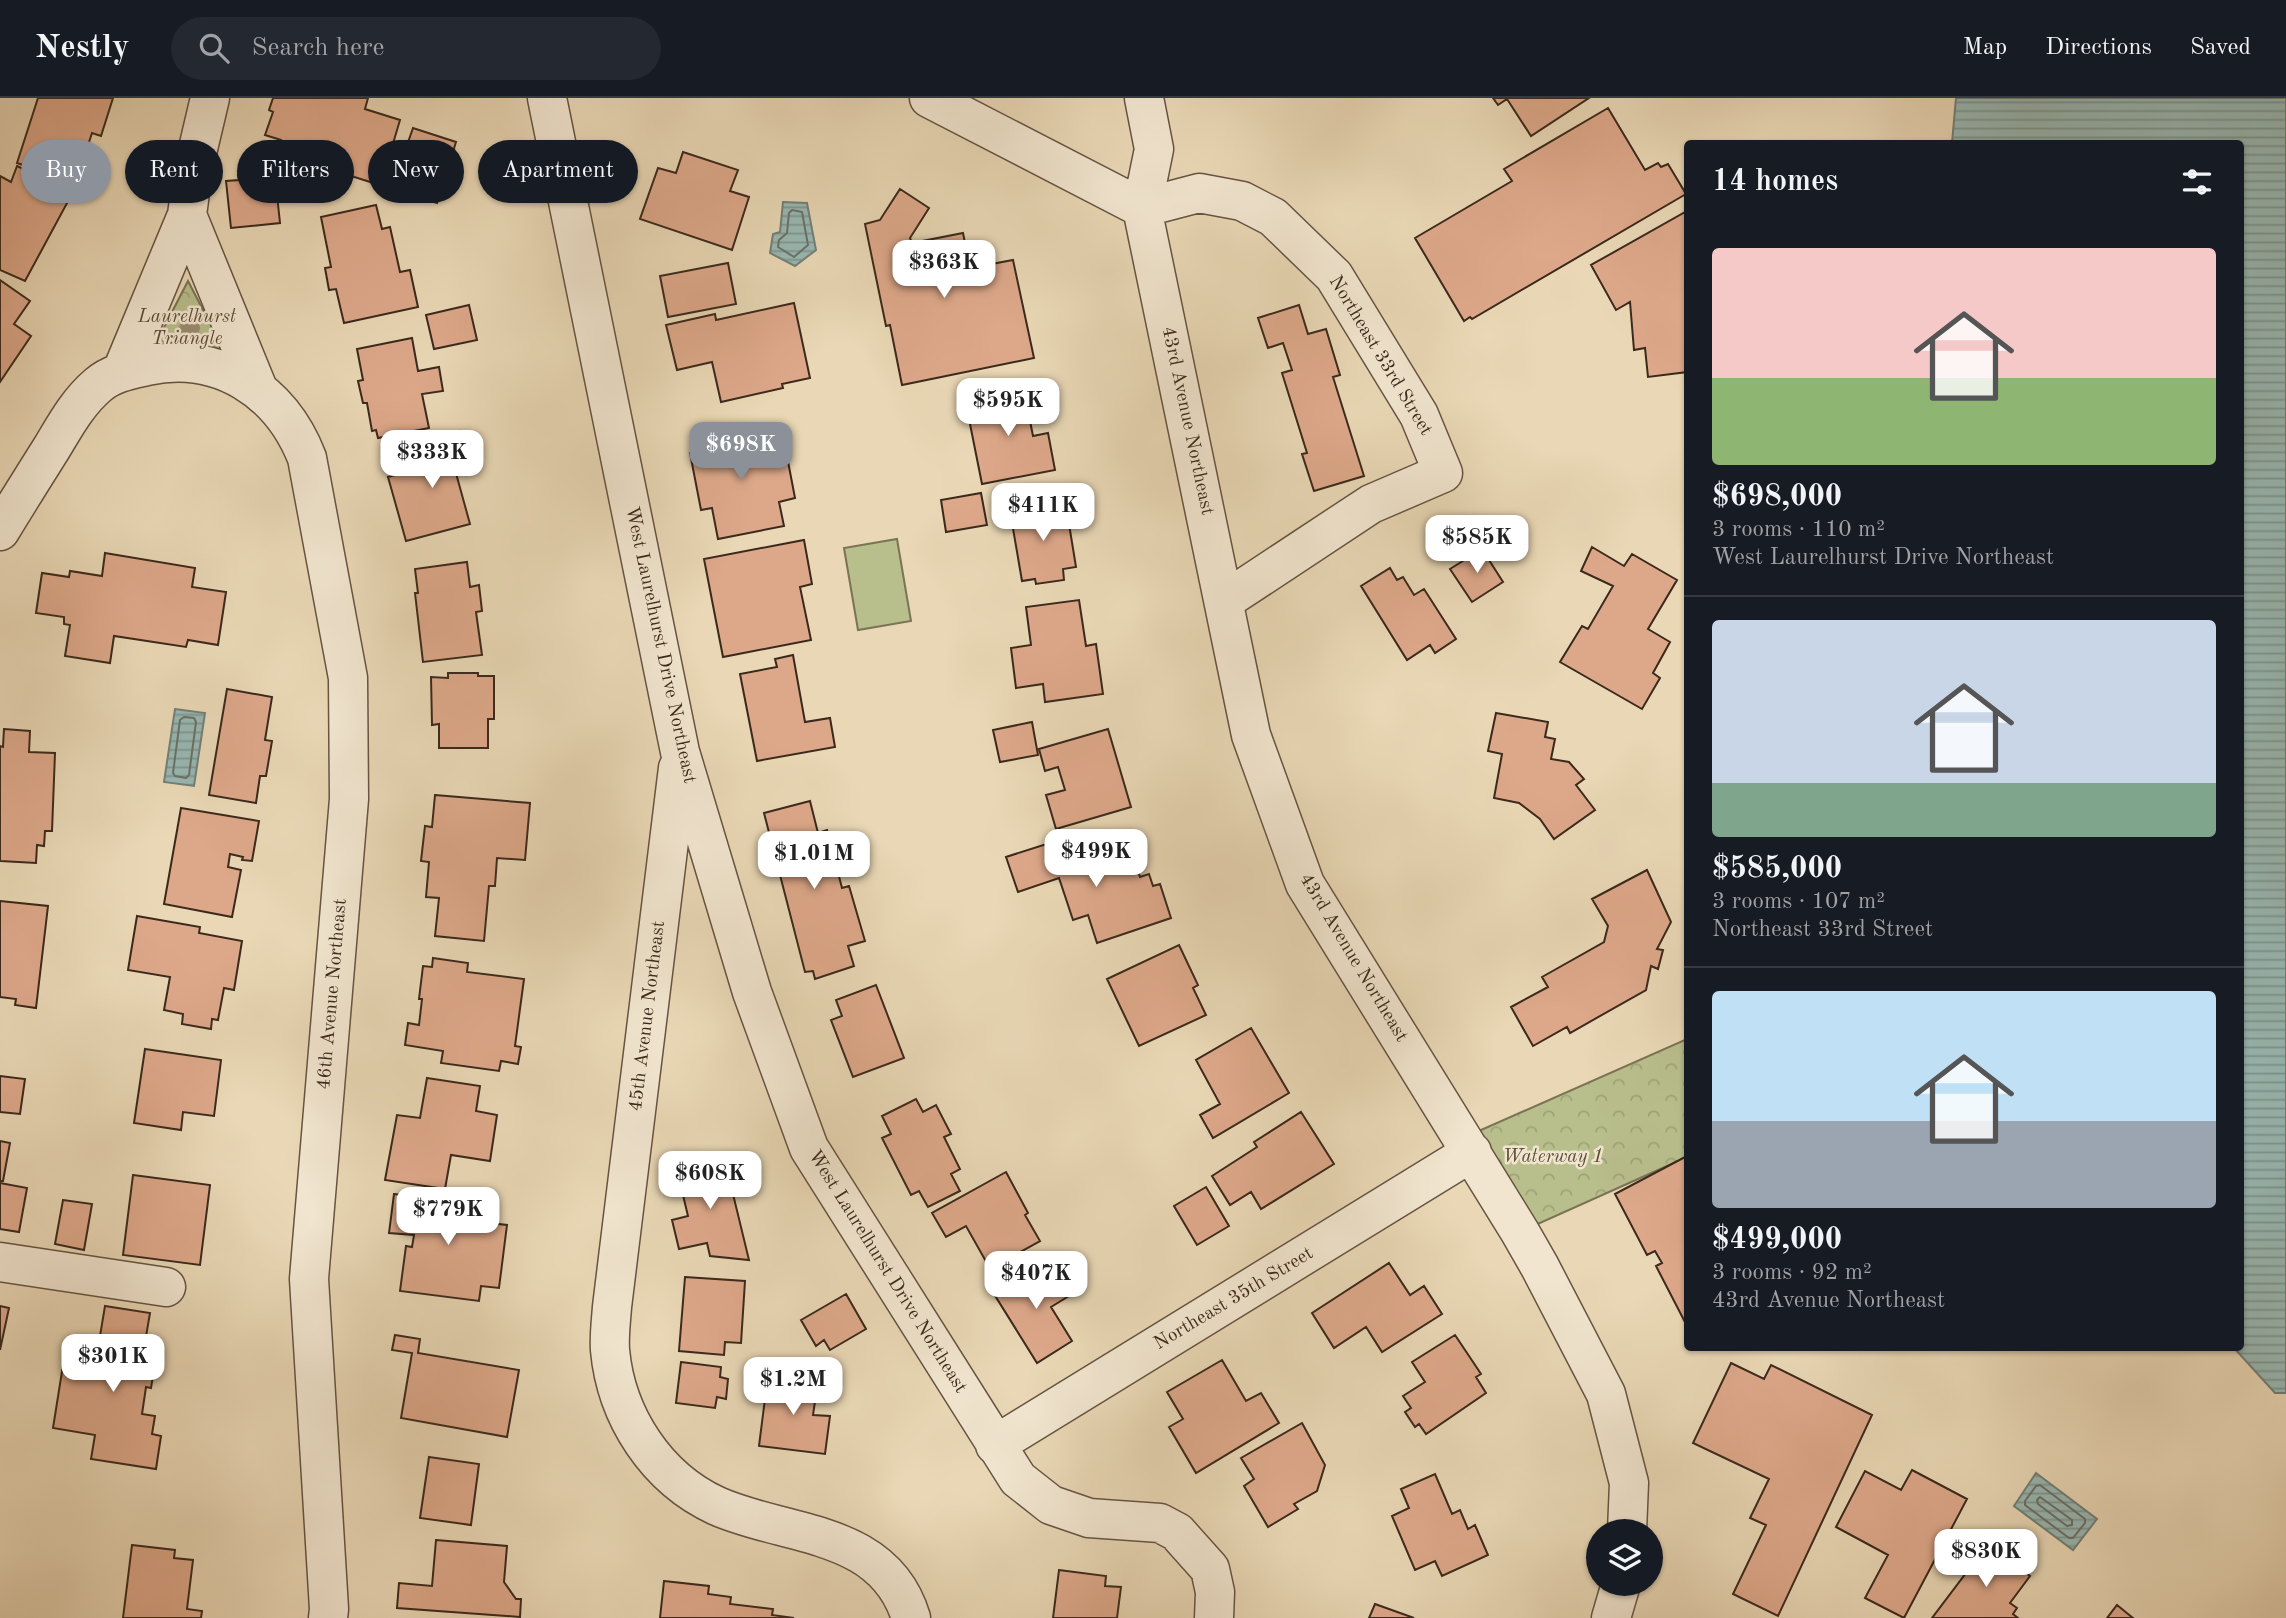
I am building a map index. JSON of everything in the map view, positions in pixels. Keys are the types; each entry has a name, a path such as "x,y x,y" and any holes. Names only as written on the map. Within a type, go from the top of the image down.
{"street":[{"path":"0,531 80,402 100,383 122,371 187,215 193,170 211,98"},
{"name":"West Laurelhurst Drive Northeast","path":"547,98 680,752 751,992 809,1148 1018,1479 1051,1505 1089,1518 1160,1523 1177,1532 1210,1569 1215,1592 1214,1618"},
{"path":"929,98 1142,208"},
{"name":"43rd Avenue Northeast","path":"1144,98 1154,149 1142,208 1251,735 1305,884 1472,1152 1540,1267 1606,1394 1629,1483 1628,1519"},
{"name":"Northeast 33rd Street","path":"1142,208 1199,193 1242,201 1273,217 1334,276 1419,415 1443,473 1371,504 1224,601"},
{"name":"46th Avenue Northeast","path":"187,215 258,389 298,437 306,458 348,678 349,799 309,1279 328,1618"},
{"name":"46th Avenue Northeast","path":"122,371 159,363 195,363 231,373 258,389"},
{"name":"45th Avenue Northeast","path":"680,752 612,1307 610,1350 618,1386 634,1429 664,1469 718,1506 849,1546 873,1562 891,1579 911,1618"},
{"name":"Northeast 35th Street","path":"995,1445 1472,1152"},
{"path":"0,1262 166,1287"},
{"path":"1611,1618 1617,1596"}],"green space":[{"name":"Laurelhurst Triangle","path":"188,281 226,354 155,345"},
{"path":"897,539 911,621 858,630 844,548"},
{"name":"Waterway 1","path":"1684,1040 1684,1158 1520,1232 1463,1138"}],"water":[{"path":"1956,98 2286,98 2286,1393 2275,1393 2237,1351 2244,1351 2244,140 1952,140"},
{"path":"783,202 807,203 816,250 795,266 770,253 773,234 780,232"},
{"path":"175,709 205,713 194,786 164,782"},
{"path":"2036,1473 2097,1519 2073,1550 2014,1506"}],"building":[{"path":"38,98 113,98 101,136 92,133 90,140 24,140"},
{"path":"273,98 368,98 365,109 400,120 394,140 368,140 368,181 354,177 354,140 281,140 265,135 273,112 269,110"},
{"path":"1493,98 1589,98 1531,136 1507,99 1498,105"},
{"path":"1608,108 1645,170 1658,163 1661,167 1668,164 1684,195 1472,319 1470,317 1464,321 1415,238 1512,181 1504,169"},
{"path":"413,128 450,140 409,140"},
{"path":"683,152 738,170 730,191 749,197 732,250 640,219 658,168 676,173"},
{"path":"17,166 21,168 21,203 67,203 25,281 0,270 0,176 11,182"},
{"path":"237,180 237,203 278,203 280,223 231,228 226,181"},
{"path":"900,189 929,208 910,238 912,243 963,233 970,268 1013,260 1034,358 902,385 890,325 886,326 865,224 880,220"},
{"path":"376,205 382,229 390,227 400,272 410,270 418,307 344,323 336,289 329,290 325,268 331,267 321,217"},
{"path":"1684,213 1684,372 1648,377 1645,348 1634,350 1630,302 1616,310 1591,265"},
{"path":"728,263 736,304 668,317 660,276"},
{"path":"0,280 30,301 14,324 31,336 0,382"},
{"path":"794,303 810,378 782,384 783,388 721,402 712,362 677,370 666,325 715,314 716,320"},
{"path":"469,305 477,340 434,349 426,315"},
{"path":"1299,305 1308,334 1326,329 1340,375 1333,377 1364,476 1314,491 1302,454 1307,453 1282,373 1292,370 1283,343 1268,348 1258,318"},
{"path":"412,338 418,371 439,367 443,391 422,394 429,428 378,438 376,430 372,431 367,403 363,403 358,381 363,380 357,349"},
{"path":"1023,385 1033,436 1048,433 1055,470 982,484 967,409 990,405 988,391"},
{"path":"758,425 763,455 786,451 795,498 779,502 784,526 718,539 712,508 701,510 690,453 700,451 697,436"},
{"path":"460,431 468,461 454,466 470,524 406,541 388,477 425,467 418,442"},
{"path":"981,493 987,525 946,532 941,500"},
{"path":"1061,502 1065,525 1069,524 1076,567 1063,569 1064,580 1036,584 1035,579 1022,581 1010,511"},
{"path":"804,540 812,584 800,587 811,640 723,657 704,559"},
{"path":"1592,547 1624,566 1632,554 1677,580 1648,629 1670,642 1653,673 1660,678 1642,709 1560,662 1582,626 1588,629 1613,586 1581,571"},
{"path":"1482,549 1503,582 1472,602 1450,569"},
{"path":"105,553 195,568 192,587 226,592 218,645 188,640 186,647 114,636 110,663 65,656 70,625 64,624 64,617 36,613 42,573 69,577 70,571 102,576"},
{"path":"467,562 470,587 479,585 482,611 476,612 482,655 423,662 415,569"},
{"path":"1390,568 1397,580 1403,577 1414,595 1424,589 1456,639 1435,653 1430,645 1407,660 1361,586"},
{"path":"1079,600 1086,646 1096,644 1103,694 1045,702 1043,684 1016,688 1011,648 1031,645 1026,607"},
{"path":"793,655 805,722 830,718 835,747 757,761 740,674 777,667 775,659"},
{"path":"448,673 494,676 494,719 488,719 488,748 439,748 439,724 432,725 431,677 448,678"},
{"path":"227,689 272,697 265,740 272,741 266,776 260,776 256,803 209,795"},
{"path":"1496,713 1548,722 1545,737 1555,739 1551,759 1569,762 1584,779 1576,785 1595,810 1554,839 1540,819 1519,803 1494,798 1502,754 1488,751"},
{"path":"1032,722 1038,755 1000,762 993,730"},
{"path":"4,729 30,731 29,752 55,753 52,831 45,831 44,846 37,845 36,863 0,861 0,746 3,747"},
{"path":"1108,729 1131,807 1056,829 1046,795 1065,790 1058,767 1045,771 1039,749"},
{"path":"435,795 530,803 525,860 497,858 495,886 489,886 484,941 435,936 439,898 426,897 429,862 421,861 425,826 432,827"},
{"path":"810,801 818,833 827,830 842,888 849,886 865,941 848,946 854,966 815,979 813,971 805,972 764,813"},
{"path":"181,808 259,821 252,861 230,854 228,867 241,870 232,917 164,904"},
{"path":"1056,841 1065,868 1130,847 1140,877 1149,874 1153,886 1160,884 1171,918 1097,943 1088,915 1073,920 1059,878 1018,892 1006,857"},
{"path":"1647,870 1671,922 1657,949 1663,950 1658,969 1651,966 1646,990 1570,1033 1567,1027 1533,1046 1511,1007 1548,987 1542,977 1604,942 1608,926 1592,899"},
{"path":"0,901 48,906 36,1008 15,1005 16,999 0,997"},
{"path":"137,916 200,927 199,933 242,941 234,990 224,988 218,1020 212,1019 211,1029 182,1024 183,1014 164,1010 170,977 128,970"},
{"path":"1179,945 1198,985 1193,988 1206,1015 1139,1046 1107,979"},
{"path":"433,958 468,963 467,972 524,979 515,1046 521,1047 518,1064 501,1061 499,1071 441,1063 443,1051 405,1045 408,1023 419,1025 423,966 432,967"},
{"path":"876,985 904,1058 853,1077 831,1020 842,1016 836,1000"},
{"path":"1251,1028 1289,1093 1213,1138 1200,1115 1220,1104 1196,1060"},
{"path":"145,1049 221,1060 214,1116 183,1112 181,1130 134,1123"},
{"path":"0,1076 25,1079 20,1114 0,1112"},
{"path":"427,1078 480,1086 476,1111 497,1115 490,1161 451,1155 445,1189 385,1180 397,1115 420,1118"},
{"path":"916,1099 923,1112 936,1105 951,1134 944,1137 960,1169 951,1174 960,1191 928,1207 919,1191 911,1195 882,1138 891,1134 882,1116"},
{"path":"1301,1112 1334,1164 1261,1209 1251,1192 1230,1205 1212,1176 1257,1147 1254,1142"},
{"path":"0,1141 10,1143 3,1181 0,1181"},
{"path":"724,1157 749,1260 710,1256 707,1243 679,1249 672,1220 688,1216 676,1166"},
{"path":"1684,1158 1684,1320 1656,1266 1662,1263 1655,1251 1647,1255 1615,1194"},
{"path":"1006,1172 1040,1241 1004,1261 1001,1258 988,1265 966,1226 946,1237 932,1213"},
{"path":"133,1175 210,1185 200,1265 123,1255"},
{"path":"0,1183 27,1188 19,1232 0,1229"},
{"path":"1206,1187 1229,1226 1197,1245 1174,1206"},
{"path":"394,1194 478,1204 482,1212 481,1222 507,1225 499,1288 481,1286 479,1301 400,1291 406,1246 412,1247 414,1235 389,1233"},
{"path":"63,1200 92,1204 84,1250 55,1244"},
{"path":"1046,1261 1069,1296 1051,1307 1072,1341 1037,1363 994,1294"},
{"path":"1389,1263 1410,1295 1424,1286 1442,1314 1382,1352 1366,1327 1334,1348 1312,1313"},
{"path":"685,1277 745,1281 741,1343 725,1342 724,1355 679,1351"},
{"path":"846,1294 866,1329 830,1350 824,1340 816,1346 801,1320"},
{"path":"0,1306 9,1308 0,1350"},
{"path":"105,1306 150,1313 143,1354 156,1357 151,1388 146,1387 142,1414 155,1416 152,1434 161,1436 156,1469 91,1459 95,1435 53,1428 64,1359 88,1363 86,1372 103,1375 105,1362 96,1360"},
{"path":"395,1335 420,1339 418,1353 519,1370 507,1437 401,1418 412,1353 392,1350"},
{"path":"1455,1335 1481,1374 1476,1377 1486,1393 1426,1434 1419,1424 1415,1427 1405,1412 1411,1408 1403,1396 1425,1382 1412,1362"},
{"path":"1222,1360 1246,1401 1261,1393 1279,1423 1196,1473 1169,1427 1183,1419 1167,1392"},
{"path":"681,1362 721,1367 720,1377 728,1379 726,1399 717,1397 715,1408 676,1403"},
{"path":"1731,1363 1764,1379 1771,1365 1872,1415 1778,1616 1733,1594 1766,1525 1750,1518 1769,1479 1693,1443"},
{"path":"768,1375 818,1381 813,1415 830,1416 825,1454 759,1446"},
{"path":"1302,1423 1325,1465 1317,1491 1294,1504 1298,1509 1268,1527 1244,1486 1254,1479 1241,1458"},
{"path":"429,1457 479,1464 471,1525 420,1518"},
{"path":"1912,1470 1967,1499 1904,1618 1865,1598 1888,1555 1836,1527 1865,1471 1901,1490"},
{"path":"1435,1474 1452,1514 1460,1510 1468,1529 1475,1525 1488,1555 1442,1576 1435,1561 1415,1570 1392,1516 1409,1508 1401,1489"},
{"path":"436,1540 507,1546 504,1582 516,1599 521,1599 520,1617 397,1608 399,1583 432,1586"},
{"path":"1988,1544 2030,1576 2010,1603 2017,1608 2013,1614 2018,1618 1932,1618"},
{"path":"132,1545 175,1550 174,1558 193,1560 187,1609 202,1611 201,1618 123,1618"},
{"path":"1059,1570 1106,1576 1105,1586 1121,1587 1117,1618 1053,1618"},
{"path":"664,1581 709,1586 708,1594 731,1597 730,1604 773,1609 772,1615 794,1618 660,1618"},
{"path":"1375,1604 1414,1618 1369,1618"},
{"path":"2117,1605 2133,1618 2107,1618"}]}
